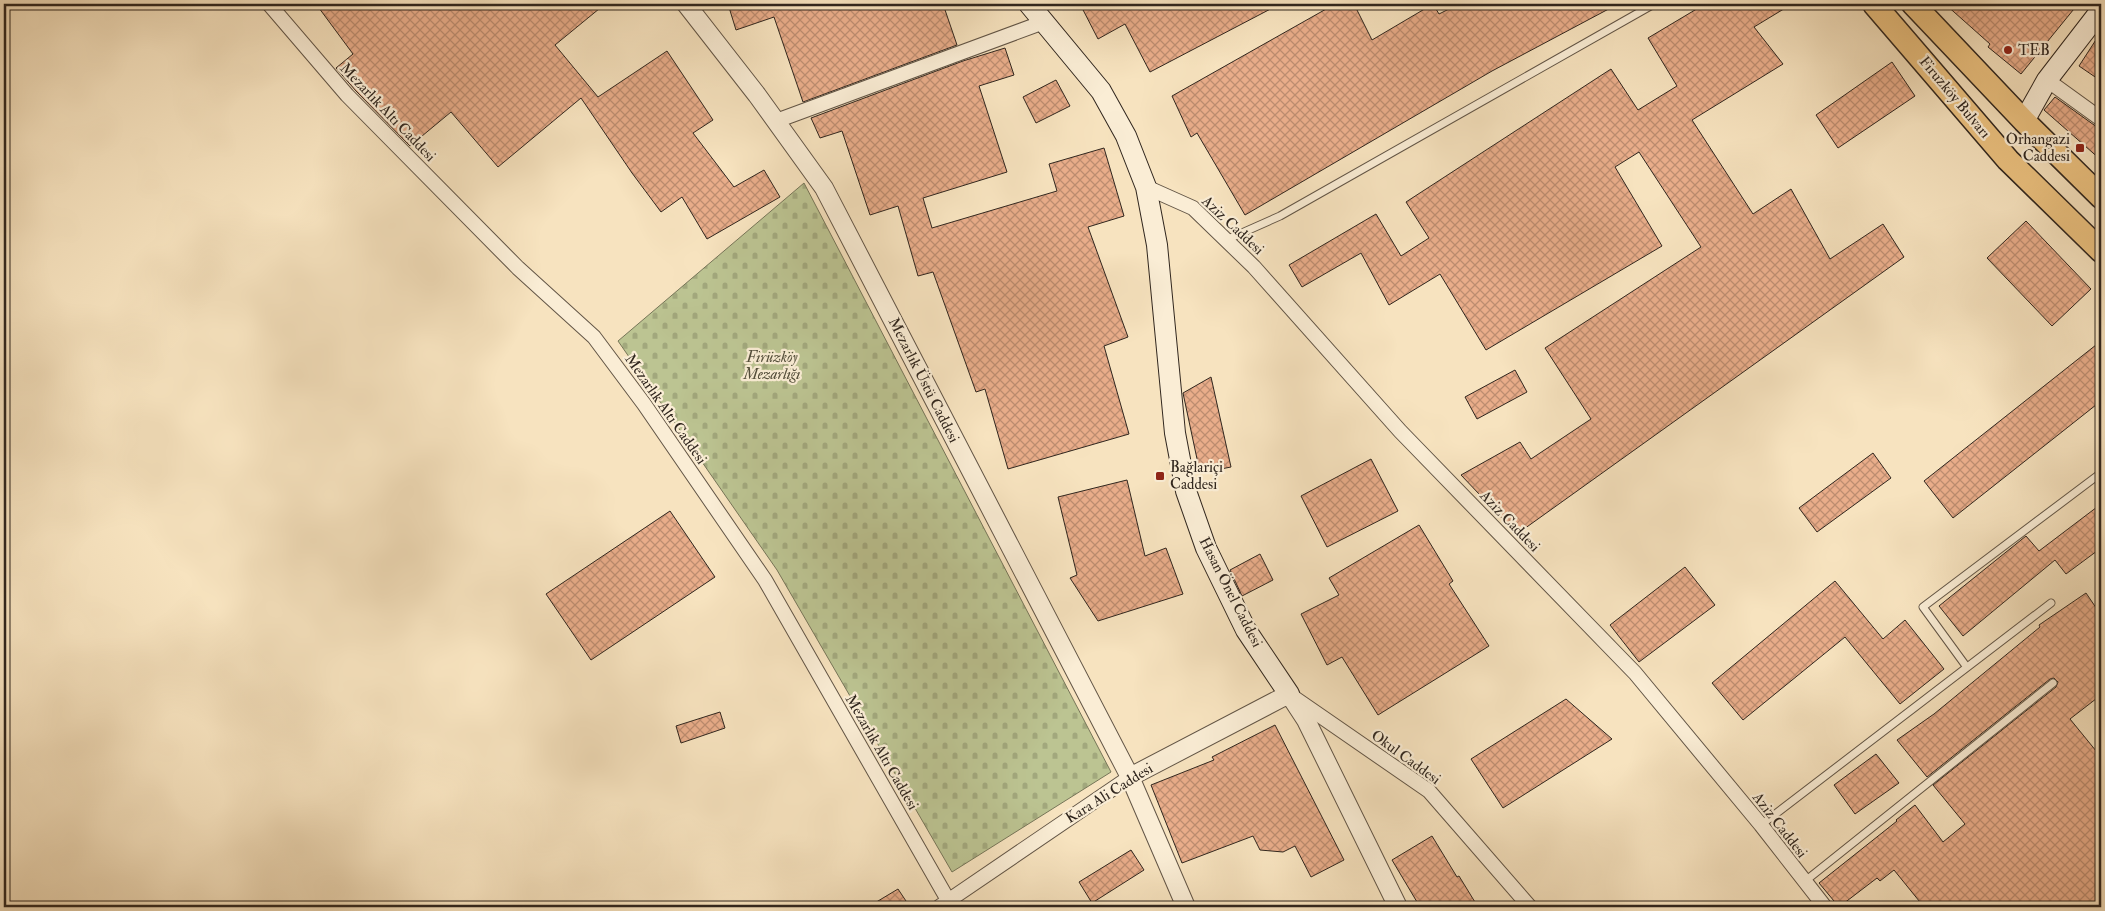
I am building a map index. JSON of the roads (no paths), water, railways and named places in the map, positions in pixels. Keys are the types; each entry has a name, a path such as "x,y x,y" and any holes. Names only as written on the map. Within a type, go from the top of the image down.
{"main road":[{"path":"1029,4 1101,91 1126,136 1146,187"},
{"name":"Firuzköy Bulvarı","path":"1874,4 2008,160 2101,251"},
{"name":"Firuzköy Bulvarı","path":"1913,4 2024,121 2101,197"},
{"path":"2024,121 2047,80 2101,10"},
{"name":"Hasan Önel Caddesi","path":"1146,187 1157,245 1175,433 1186,491 1206,548 1242,621 1289,694"}],"street":[{"name":"Mezarlık Altı Caddesi","path":"269,4 347,95 518,268 594,337 644,404 765,580 946,905"},
{"name":"Mezarlık Üstü Caddesi","path":"686,4 776,120 824,188 1130,776 1186,907"},
{"path":"776,120 1044,22"},
{"path":"2047,80 2101,119"},
{"name":"Aziz Caddesi","path":"1146,187 1193,208 1254,267 1400,431 1635,674 1761,826 1825,907"},
{"name":"Kara Ali Caddesi","path":"946,905 1130,776 1289,694"},
{"name":"Hasan Önel Caddesi","path":"1289,694 1306,720 1398,907"},
{"name":"Okul Caddesi","path":"1289,694 1429,791 1530,907"}],"lane":[{"path":"1226,240 1280,216 1654,4"},
{"path":"1966,666 1923,607 2101,473"},
{"path":"1761,826 1966,666 2051,603"},
{"path":"1804,882 2053,683"}],"place":[{"name":"TEB","path":"2008,50"},
{"name":"Orhangazi Caddesi","path":"2080,148"},
{"name":"Bağlariçi Caddesi","path":"1160,476"}],"park label":[{"name":"Firüzköy Mezarlığı","path":"772,366"}]}
